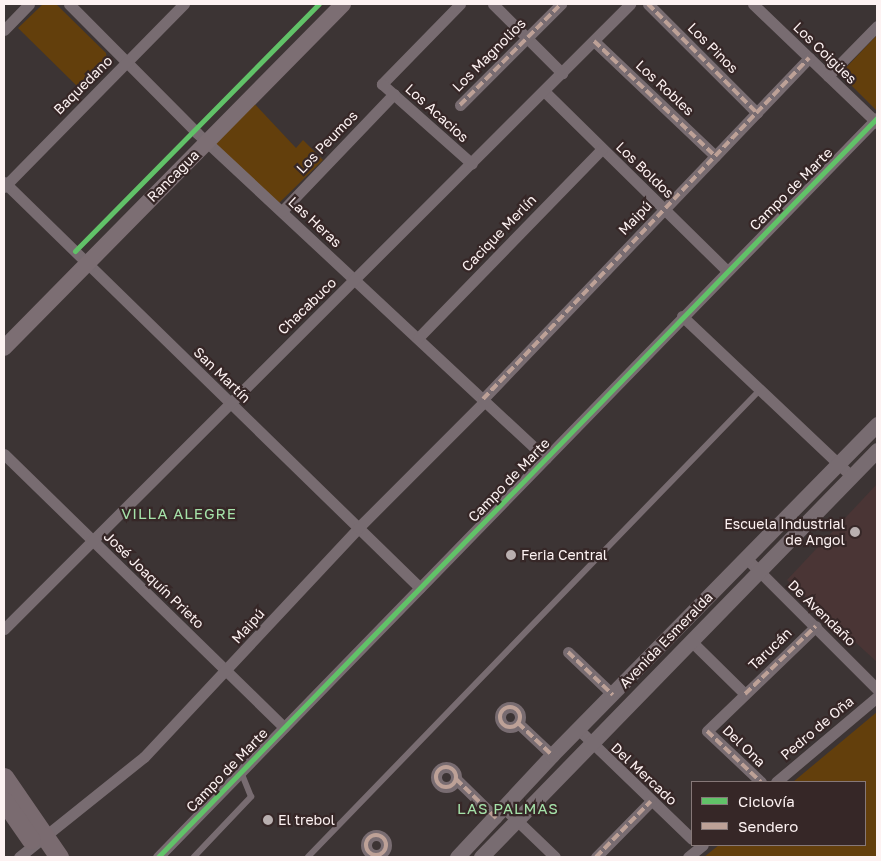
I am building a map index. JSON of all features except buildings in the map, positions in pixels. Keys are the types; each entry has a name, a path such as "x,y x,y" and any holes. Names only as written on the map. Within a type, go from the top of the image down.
{"main road":[{"name":"Rancagua","path":"4,348 343,4"},
{"path":"4,777 40,846"},
{"path":"4,801 40,846 59,857"}],"street":[{"path":"4,30 29,4"},
{"name":"Las Heras","path":"69,4 207,142 546,458"},
{"name":"Baquedano","path":"4,184 184,4"},
{"name":"Los Acacios","path":"460,4 382,84 472,164"},
{"path":"493,4 562,73"},
{"name":"Los Magnolios","path":"460,105 561,4"},
{"name":"Chacabuco","path":"4,630 91,540 472,164 630,4"},
{"name":"Los Pinos","path":"648,4 757,113"},
{"name":"Los Coigües","path":"753,4 876,121"},
{"path":"828,76 877,26"},
{"name":"Los Robles","path":"594,42 715,156"},
{"name":"Maipú","path":"19,857 40,846 144,756 227,671 358,528 484,400 809,58"},
{"name":"Los Boldos","path":"544,91 727,271"},
{"name":"Los Peumos","path":"282,211 394,94"},
{"name":"Campo de Marte","path":"158,857 682,316 876,121"},
{"name":"Cacique Merlín","path":"418,338 602,149"},
{"name":"San Martín","path":"4,184 420,588"},
{"path":"682,316 852,477"},
{"name":"Avenida Esmeralda","path":"457,857 501,813 552,755 877,424"},
{"name":"Avenida Esmeralda","path":"481,857 759,575 877,450"},
{"name":"José Joaquín Prieto","path":"4,454 284,727"},
{"name":"De Avendaño","path":"746,558 759,575 816,626 877,689"},
{"path":"687,619 697,638 745,694"},
{"name":"Tarucán","path":"707,731 816,626"},
{"path":"667,639 681,654"},
{"path":"568,652 613,694"},
{"name":"Pedro de Oña","path":"777,781 877,697"},
{"path":"518,723 552,755"},
{"name":"Del Mercado","path":"578,729 651,801 691,837"},
{"name":"Del Ona","path":"707,731 759,781"},
{"path":"456,779 501,813 517,820 555,857"},
{"path":"596,857 651,801"},
{"path":"688,857 697,846"}],"lane":[{"path":"308,857 760,390"},
{"path":"194,857 251,797 241,772"}],"shaded area":[{"path":"43,4 56,4 106,53 107,62 79,88 18,28"},
{"path":"877,35 877,111 840,74"},
{"path":"250,99 296,148 303,140 323,160 278,204 209,140"},
{"name":"Escuela Industrial de Angol","path":"877,484 877,662 787,580"},
{"path":"877,712 877,857 704,857 718,846 866,846 866,781 794,781"}],"marked path":[{"path":"460,105 561,4"},
{"path":"648,4 757,113"},
{"path":"594,41 715,156"},
{"path":"483,399 809,58"},
{"path":"745,694 816,626"},
{"path":"568,652 613,695"},
{"path":"510,707 517,710 520,717 517,724 510,727 503,724 500,717 503,710 510,707"},
{"path":"518,723 552,755"},
{"path":"707,731 760,781"},
{"path":"446,767 453,770 456,777 453,784 446,787 439,784 436,777 439,770 446,767"},
{"path":"456,779 496,818"},
{"path":"596,857 651,801"},
{"path":"376,835 383,838 386,845 383,852 376,855 369,852 366,845 369,838 376,835"}],"cycle path":[{"path":"75,251 319,4"},
{"path":"158,857 877,118"}],"place":[{"name":"Escuela Industrial de Angol","path":"855,532"},
{"name":"Feria Central","path":"511,555"},
{"name":"El trebol","path":"268,820"}],"district":[{"name":"VILLA ALEGRE","path":"179,514"},
{"name":"LAS PALMAS","path":"508,809"}]}
